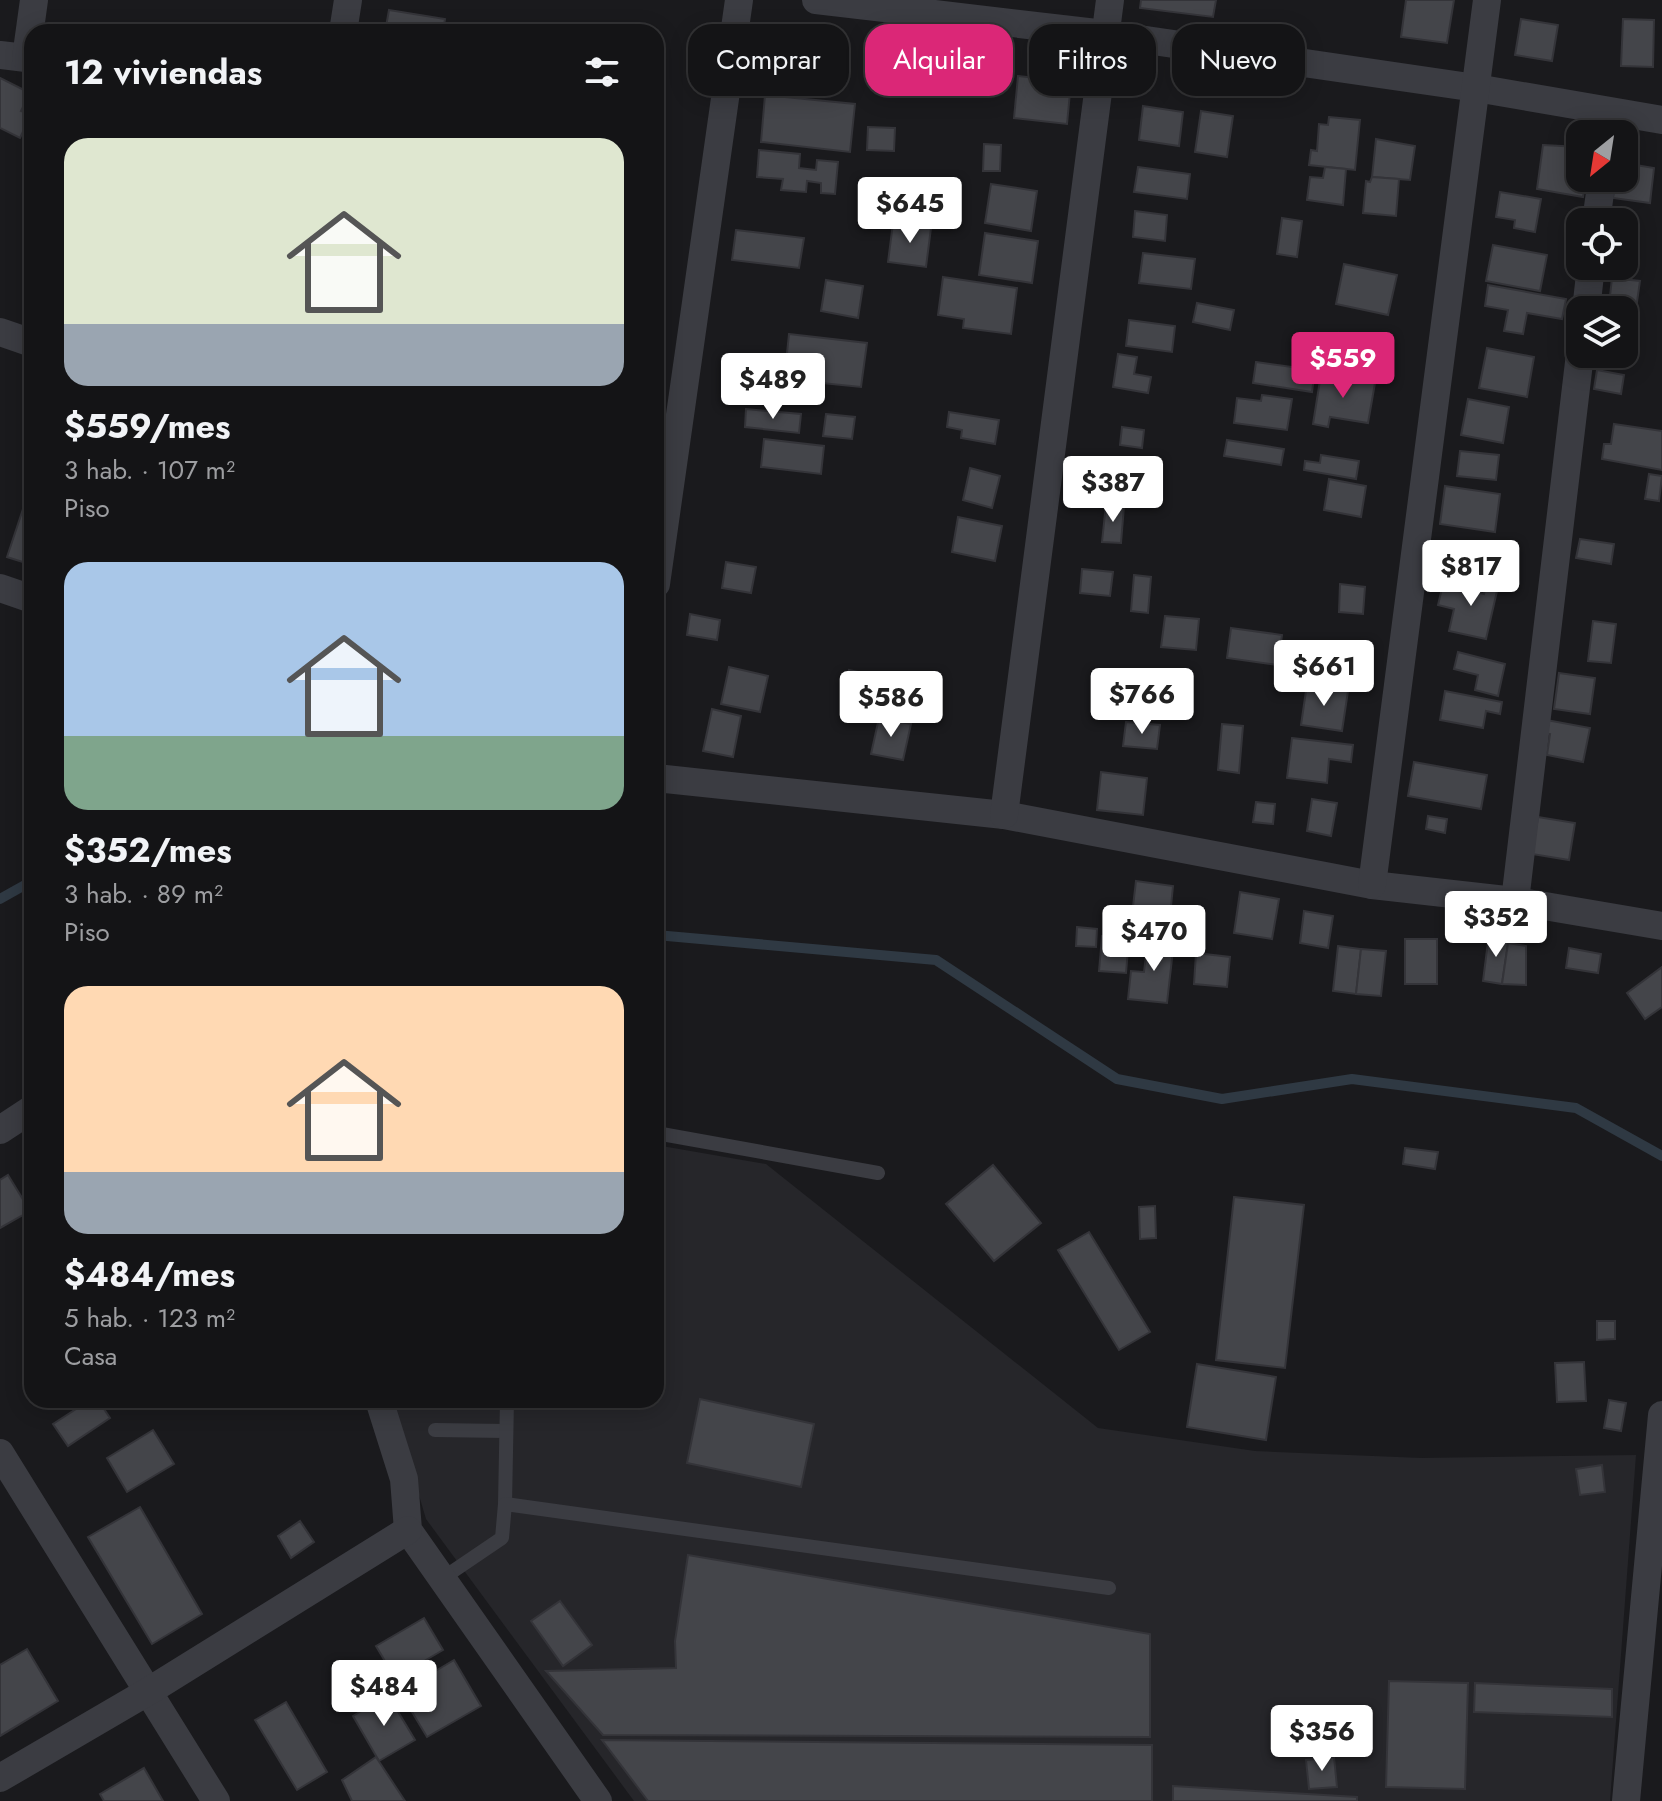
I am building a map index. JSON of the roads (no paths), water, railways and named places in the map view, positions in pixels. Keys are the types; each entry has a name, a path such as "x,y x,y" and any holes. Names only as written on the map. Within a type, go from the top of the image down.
{"street":[{"path":"28,24 34,0"},
{"path":"344,24 348,0"},
{"path":"664,528 739,0"},
{"path":"816,0 1029,25"},
{"path":"1106,24 1110,0"},
{"path":"1372,885 1487,0"},
{"path":"1156,41 1476,88 1597,120"},
{"path":"1004,815 1097,96"},
{"path":"1638,121 1662,120"},
{"path":"0,332 24,340"},
{"path":"1515,901 1578,368"},
{"path":"0,588 24,596"},
{"path":"664,779 1004,815 1372,885 1515,901 1662,926"},
{"path":"0,1130 24,1114"},
{"path":"382,1408 404,1479 408,1530 598,1801"},
{"path":"1626,1801 1662,1415"},
{"path":"0,1453 216,1801"},
{"path":"0,1778 149,1691 408,1530"}],"lane":[{"path":"664,1134 878,1173"},
{"path":"443,1578 502,1538 506,1408"},
{"path":"435,1430 505,1431"},
{"path":"505,1504 1109,1588"}],"waterway":[{"path":"0,899 24,886"},
{"path":"664,936 936,960 1117,1079 1222,1099 1352,1079 1576,1108 1662,1156"}]}
